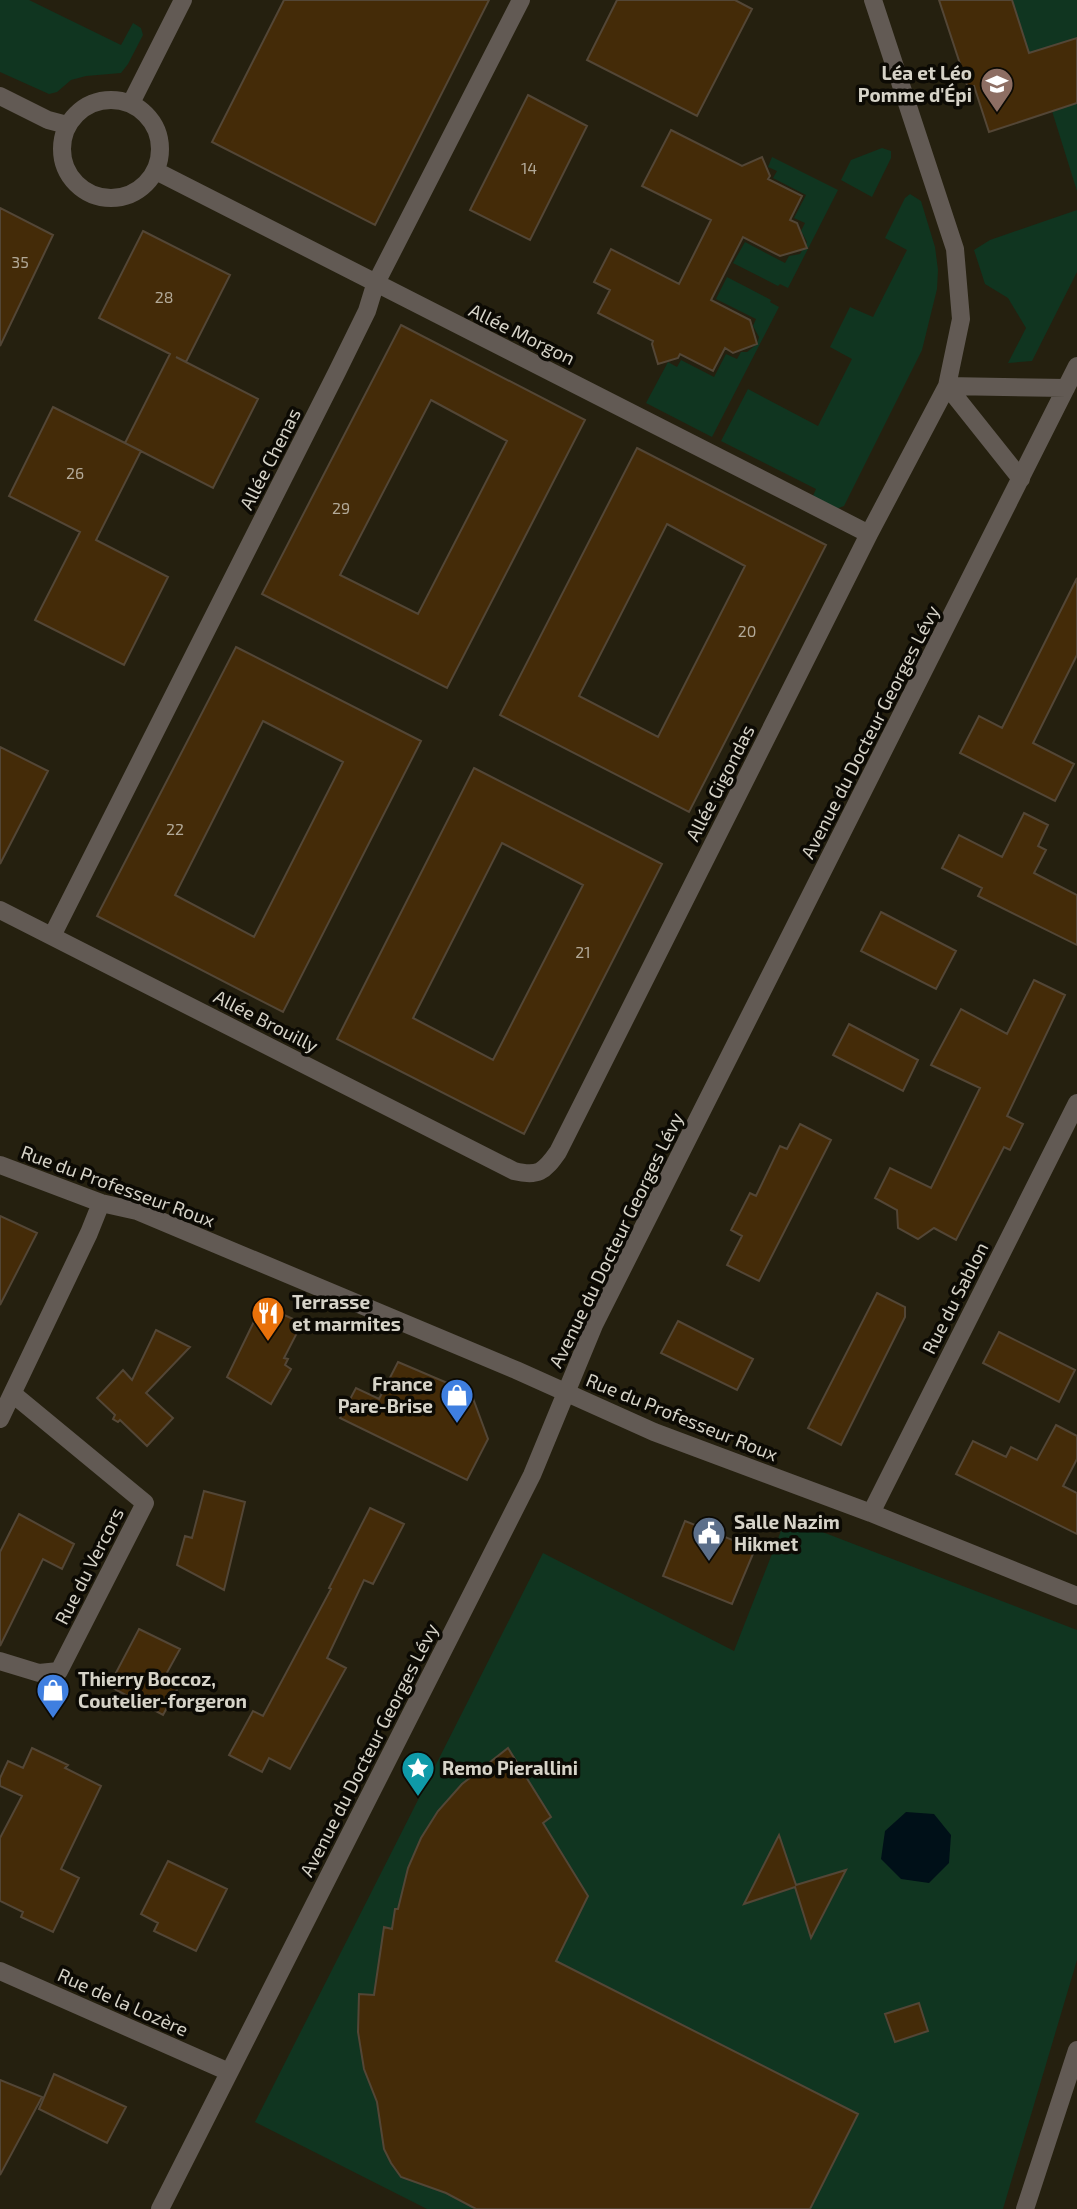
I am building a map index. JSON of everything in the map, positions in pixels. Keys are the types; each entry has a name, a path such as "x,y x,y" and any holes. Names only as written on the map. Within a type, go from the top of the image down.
{"street":[{"path":"131,103 183,0"},
{"name":"Allée Chenas","path":"52,936 337,372 367,311 375,285 521,0"},
{"name":"Allée Gigondas","path":"514,1171 530,1175 546,1169 558,1152 869,534 947,386 961,319 955,249 873,0"},
{"path":"0,96 48,120 67,125"},
{"path":"113,99 131,103 145,112 155,124 161,155 156,171 147,184 133,194 118,199 102,198 84,191 71,178 63,162 62,143 67,125 79,111 95,102 113,99"},
{"name":"Allée Morgon","path":"156,171 375,285 715,454 869,534"},
{"name":"Avenue du Docteur Georges Lévy","path":"160,2209 532,1475 600,1313 1077,366"},
{"path":"947,386 1066,388"},
{"path":"947,386 1021,479"},
{"name":"Allée Brouilly","path":"0,910 514,1171"},
{"name":"Rue du Sablon","path":"871,1513 1077,1103"},
{"name":"Rue du Professeur Roux","path":"0,1165 101,1203 137,1211 654,1432 871,1513 1077,1596"},
{"path":"0,1419 101,1203"},
{"name":"Rue du Vercors","path":"0,1661 39,1673 59,1671 145,1503 13,1394"},
{"name":"Rue de la Lozère","path":"0,1971 229,2072"},
{"path":"1025,2209 1077,2050"}],"green space":[{"path":"0,0 29,0 121,45 133,23 141,28 143,35 121,73 71,80 57,92 49,94 0,72"},
{"path":"1012,0 1077,0 1077,38 1029,53"},
{"path":"1077,103 1077,191 1052,111"},
{"path":"882,148 891,151 891,158 872,197 841,180 851,160"},
{"path":"772,157 838,190 788,288 780,284 778,286 733,263 745,242 785,263 789,256 800,254 807,242 801,231 805,223 794,218 806,195 773,178 777,171 768,167"},
{"path":"910,194 921,201 935,247 937,289 922,350 844,506 836,509 812,498 816,489 721,441 748,389 818,426 852,359 830,347 850,307 873,317 907,250 885,238 905,198"},
{"path":"1077,210 1077,272 1032,361 1008,363 1026,328 1008,298 985,284 974,250 990,240"},
{"path":"727,277 779,307 712,437 646,403 668,362 677,367 681,360 714,377 726,354 737,359 741,352 747,352 757,344 759,337 753,326 756,319 716,299"},
{"path":"786,1518 1077,1630 1077,1960 1003,2209 427,2209 255,2122 543,1553 734,1651"}],"shaded area":[{"path":"906,1812 934,1814 951,1835 949,1863 929,1883 901,1879 881,1859 885,1831"}],"building":[{"path":"284,0 489,0 375,225 212,142"},
{"path":"617,0 735,0 752,9 697,116 587,60"},
{"path":"939,0 1012,0 1029,53 1077,38 1077,103 989,132 974,86 968,88"},
{"path":"528,95 587,126 530,240 470,210"},
{"path":"671,130 742,166 762,157 770,176 768,179 802,196 790,220 797,223 807,248 780,256 743,237 711,300 750,320 757,344 733,353 725,348 713,371 680,354 678,358 658,364 653,341 598,313 610,290 594,282 611,249 679,284 711,220 642,186"},
{"path":"0,208 53,235 0,346"},
{"path":"143,231 230,275 186,362 176,357 258,399 213,488 125,443 170,354 99,318"},
{"path":"401,325 585,420 447,688 262,594","holes":["431,400 507,441 418,614 340,575"]},
{"path":"53,407 141,451 96,540 168,577 124,665 35,620 80,532 9,496"},
{"path":"637,448 826,545 689,812 500,715","holes":["667,524 745,566 658,737 579,696"]},
{"path":"1077,578 1077,655 1033,743 1074,764 1055,801 960,753 979,716 1002,728"},
{"path":"236,647 421,741 283,1012 97,916","holes":["263,721 343,762 254,937 175,895"]},
{"path":"0,747 48,771 0,864"},
{"path":"474,768 662,864 524,1134 337,1039","holes":["502,843 583,885 493,1060 413,1018"]},
{"path":"1024,813 1048,825 1038,846 1046,850 1034,873 1077,895 1077,945 978,896 982,888 942,868 959,835 1002,857"},
{"path":"881,912 956,951 936,989 861,951"},
{"path":"1034,980 1065,995 1007,1116 1023,1124 1010,1150 1004,1147 956,1240 934,1228 918,1239 898,1228 897,1210 875,1198 890,1168 931,1188 980,1088 931,1065 961,1009 1007,1034"},
{"path":"849,1024 918,1060 903,1091 833,1055"},
{"path":"800,1124 831,1140 759,1281 727,1265 742,1236 731,1230 750,1193 756,1196 780,1146 787,1149"},
{"path":"0,1216 37,1233 0,1305"},
{"path":"877,1293 905,1307 905,1317 841,1445 808,1428"},
{"path":"262,1305 302,1323 284,1358 288,1359 285,1365 291,1369 271,1404 227,1377"},
{"path":"678,1321 753,1359 737,1390 661,1353"},
{"path":"156,1330 190,1347 146,1393 173,1418 147,1446 120,1420 118,1422 113,1419 115,1415 97,1398 123,1370 132,1380"},
{"path":"999,1332 1075,1370 1059,1402 983,1363"},
{"path":"398,1362 471,1393 488,1439 467,1480 340,1418 356,1388 379,1399"},
{"path":"1056,1425 1077,1436 1077,1459 1063,1486 1077,1493 1077,1534 956,1474 973,1441 1006,1457 1011,1447 1037,1460"},
{"path":"204,1491 245,1502 224,1590 177,1565 185,1536 192,1538"},
{"path":"370,1508 404,1524 373,1584 364,1580 327,1658 346,1668 290,1769 269,1758 262,1772 229,1755 253,1711 263,1716 331,1589 329,1588"},
{"path":"19,1514 74,1544 62,1569 43,1559 0,1646 0,1552"},
{"name":"Salle Nazim Hikmet","path":"685,1521 755,1549 732,1604 663,1576"},
{"path":"139,1629 180,1649 164,1678 179,1686 163,1715 109,1686"},
{"path":"32,1748 68,1765 65,1768 101,1786 61,1869 79,1878 53,1932 21,1917 23,1912 0,1901 0,1838 22,1796 0,1786 0,1778 8,1761 23,1768"},
{"path":"508,1748 551,1817 543,1823 588,1896 556,1961 858,2114 810,2209 476,2209 446,2193 401,2177 391,2163 384,2149 377,2102 364,2069 358,2032 359,1994 374,1995 384,1927 392,1929 395,1909 398,1909 408,1868 421,1838 438,1811 462,1784"},
{"path":"779,1835 796,1885 846,1870 811,1938 795,1887 744,1904"},
{"path":"168,1861 227,1889 196,1951 154,1931 158,1923 141,1914"},
{"path":"919,2003 928,2031 895,2042 885,2014"},
{"path":"54,2074 126,2107 107,2143 39,2109"},
{"path":"0,2080 42,2097 0,2175"}],"place":[{"name":"Léa et Léo Pomme d'Épi","path":"997,114"},
{"name":"Terrasse et marmites","path":"268,1343"},
{"name":"France Pare-Brise","path":"457,1425"},
{"name":"Salle Nazim Hikmet","path":"709,1563"},
{"name":"Thierry Boccoz, Coutelier-forgeron","path":"53,1720"},
{"name":"Remo Pierallini","path":"418,1798"}]}
